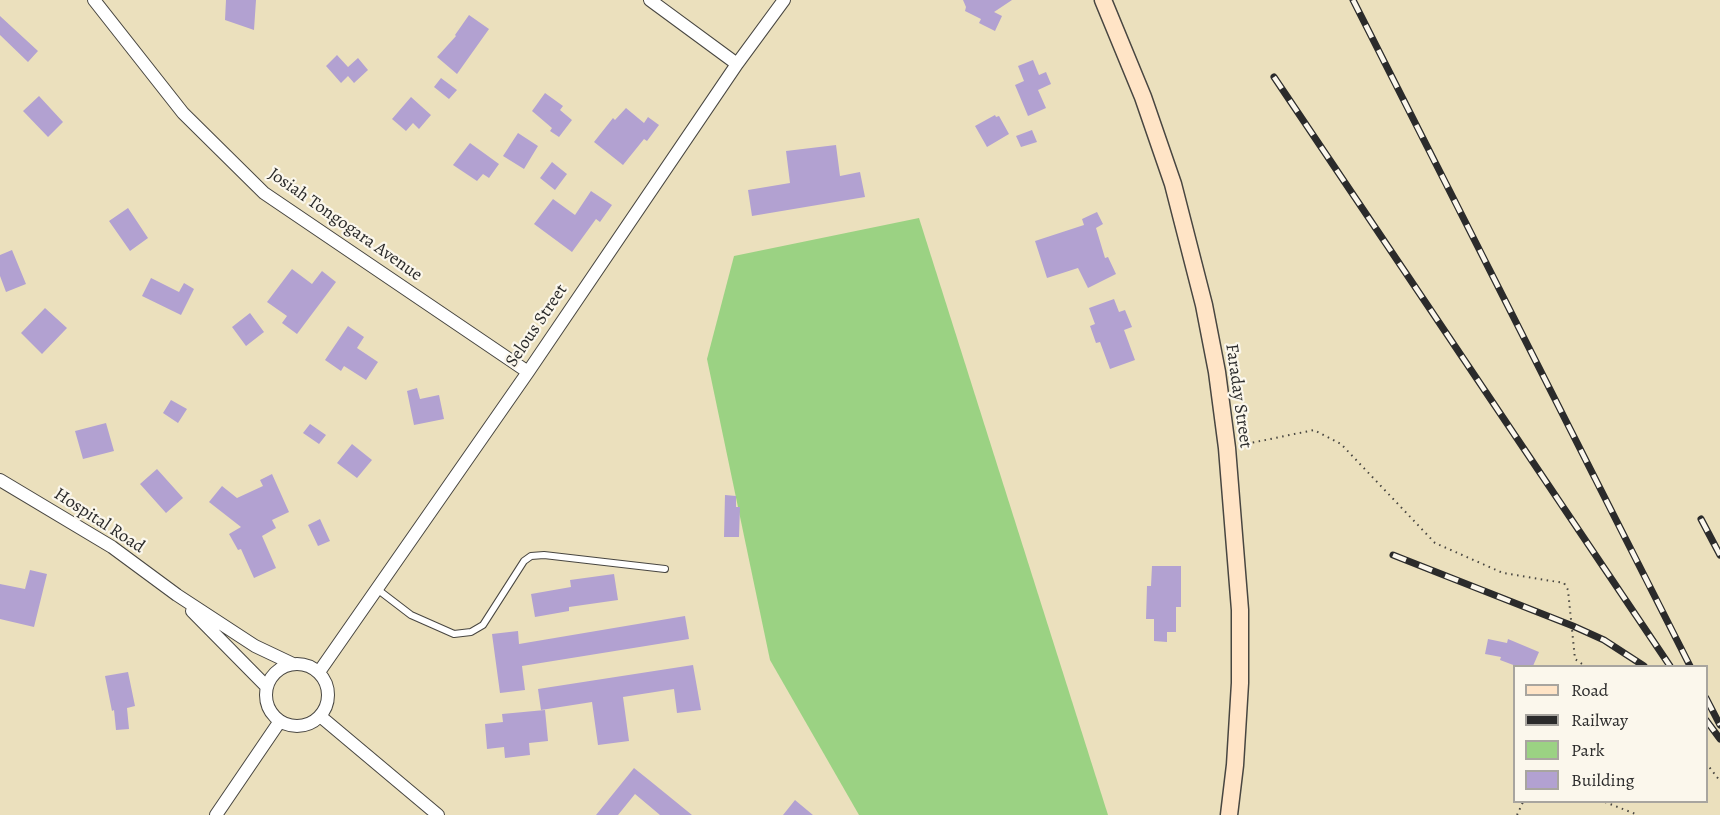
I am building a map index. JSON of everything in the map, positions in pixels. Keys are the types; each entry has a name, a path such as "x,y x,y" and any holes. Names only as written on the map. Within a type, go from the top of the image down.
{"street":[{"name":"Josiah Tongogara Avenue","path":"94,0 183,113 264,193 528,372"},
{"path":"650,0 737,64"},
{"name":"Selous Street","path":"319,672 528,372 737,64 784,0"},
{"name":"Faraday Street","path":"1102,0 1143,97 1173,184 1204,305 1217,372 1227,448 1240,621 1239,695 1235,765 1229,815"},
{"name":"Hospital Road","path":"0,480 112,547 177,595"},
{"path":"177,595 255,646 293,664 310,666 319,672 328,689 326,708 320,716 303,726 294,726 280,721 269,708 266,698 267,687 272,677 279,669 293,664"},
{"path":"177,595 267,687"},
{"path":"320,716 438,815"},
{"path":"216,815 280,721"}],"lane":[{"path":"377,589 411,615 454,633 471,632 483,625 524,561 531,556 544,555 665,569"}],"path":[{"path":"1227,448 1314,430 1341,444 1435,543 1503,573 1564,583 1568,590 1575,659 1584,665"},
{"path":"1708,764 1720,780"},
{"path":"1610,803 1638,815"}],"green space":[{"path":"919,218 1108,815 859,815 770,660 707,359 734,256"}],"building":[{"path":"226,0 256,0 254,30 225,20"},
{"path":"963,0 1012,0 994,12 1002,16 995,31 979,23 981,19 965,11"},
{"path":"469,15 489,29 457,74 437,57 456,36"},
{"path":"0,16 38,51 28,62 0,35"},
{"path":"337,55 348,67 358,58 368,70 354,83 348,76 341,83 326,66"},
{"path":"1033,60 1039,75 1046,72 1051,84 1038,90 1046,108 1028,116 1015,85 1024,81 1018,66"},
{"path":"441,78 457,90 449,99 434,87"},
{"path":"545,93 563,106 560,110 572,120 559,137 550,131 552,128 532,111"},
{"path":"39,96 63,122 48,137 23,111"},
{"path":"411,97 431,115 419,129 413,123 406,131 392,119"},
{"path":"626,108 644,123 648,117 659,125 623,165 594,142 613,118 615,120"},
{"path":"995,115 999,116 1009,134 987,147 975,126"},
{"path":"1032,130 1037,142 1021,147 1016,136"},
{"path":"518,133 538,146 524,169 503,156"},
{"path":"470,143 499,164 489,178 483,174 477,181 453,165"},
{"path":"836,145 840,176 860,172 865,197 752,216 748,190 790,183 786,151"},
{"path":"552,162 567,174 555,190 540,178"},
{"path":"591,191 612,205 600,222 596,219 572,252 534,224 553,199 575,215"},
{"path":"128,208 148,238 130,251 109,221"},
{"path":"1097,212 1103,224 1096,228 1105,258 1108,257 1116,274 1088,288 1078,268 1047,278 1035,241 1084,225 1082,219"},
{"path":"12,250 26,284 6,292 0,276 0,255"},
{"path":"292,269 312,284 322,271 336,282 297,334 282,323 287,316 267,302"},
{"path":"151,278 179,292 184,283 194,289 181,315 142,296"},
{"path":"1114,299 1119,312 1125,310 1132,327 1124,330 1135,360 1110,369 1100,342 1096,343 1090,326 1095,324 1089,308"},
{"path":"45,308 67,328 42,354 21,333"},
{"path":"250,313 264,332 246,346 232,327"},
{"path":"348,326 364,337 357,348 378,362 366,380 344,366 341,371 325,360"},
{"path":"417,388 420,399 439,395 444,419 414,425 407,391"},
{"path":"171,400 187,409 178,423 163,413"},
{"path":"106,423 114,451 83,459 75,431"},
{"path":"310,424 326,435 319,444 303,433"},
{"path":"352,444 372,460 357,478 337,463"},
{"path":"157,469 183,498 166,513 140,484"},
{"path":"272,474 289,512 272,520 276,528 262,536 276,568 254,578 241,549 238,550 229,534 241,527 209,502 222,486 237,498 263,486 260,480"},
{"path":"725,495 736,496 736,507 740,507 739,537 724,537"},
{"path":"320,519 330,541 318,546 308,525"},
{"path":"1152,566 1181,566 1181,607 1176,607 1176,632 1167,632 1167,642 1154,641 1154,619 1146,619 1147,586 1151,586"},
{"path":"30,570 47,574 34,627 0,619 0,584 25,589"},
{"path":"614,574 618,600 569,607 569,611 535,617 531,594 571,587 570,580"},
{"path":"685,616 689,639 522,666 525,690 500,693 492,634 518,631 519,644"},
{"path":"1488,639 1507,643 1508,639 1539,652 1533,665 1513,665 1500,660 1501,657 1485,654"},
{"path":"693,665 701,710 677,713 674,689 623,697 629,741 598,745 592,702 541,710 538,689"},
{"path":"128,672 135,706 127,708 129,729 116,730 114,710 112,711 105,676"},
{"path":"545,710 548,741 529,743 530,755 505,758 504,747 487,749 485,724 503,722 502,714"},
{"path":"634,768 692,815 660,815 635,794 618,815 596,815"},
{"path":"795,800 813,815 783,815"}],"railway":[{"path":"1353,0 1689,665"},
{"path":"1274,77 1669,665"},
{"path":"1701,519 1720,555"},
{"path":"1393,555 1573,626 1604,640 1642,665"},
{"path":"1708,702 1720,725"},
{"path":"1708,723 1720,739"}]}
